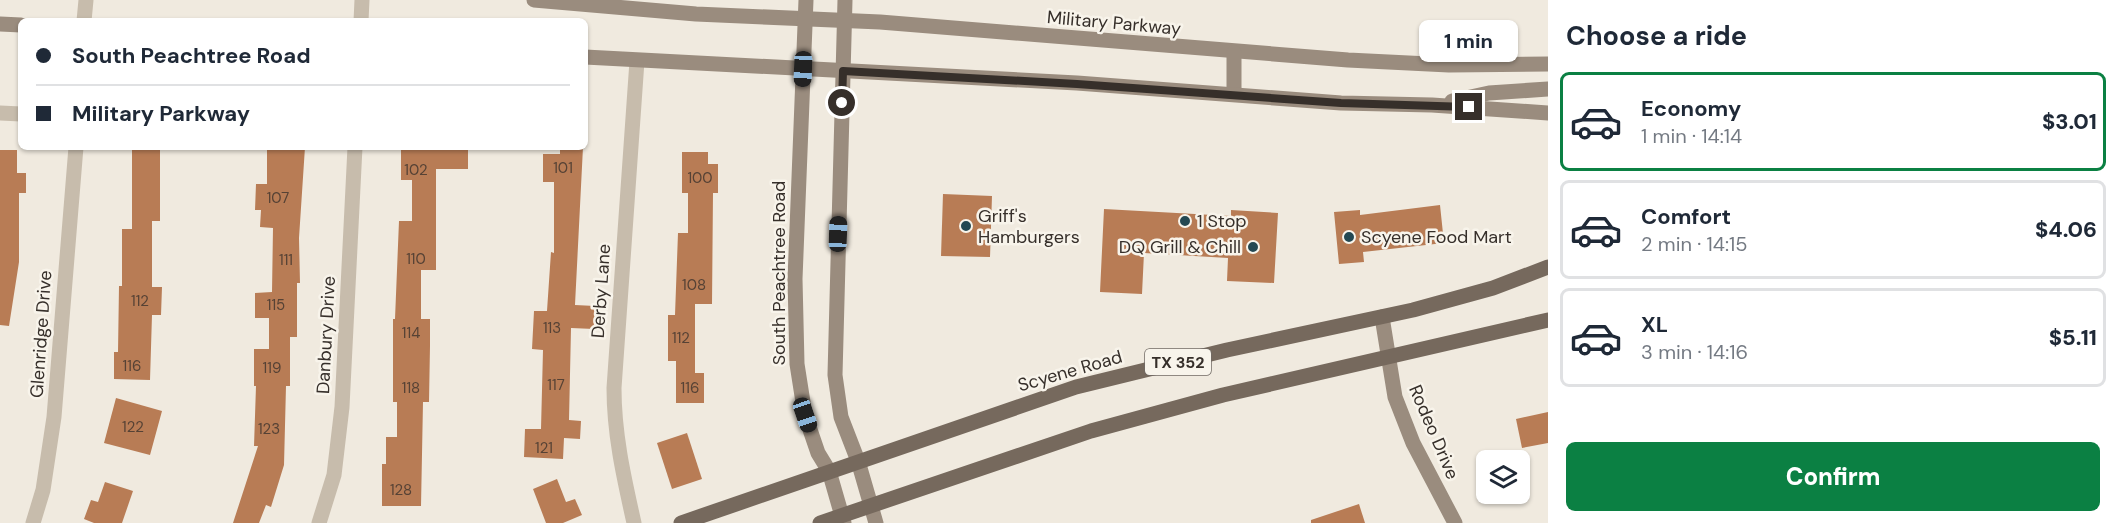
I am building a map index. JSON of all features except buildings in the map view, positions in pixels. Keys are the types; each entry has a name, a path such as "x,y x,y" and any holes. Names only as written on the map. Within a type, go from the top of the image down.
{"main road":[{"name":"Military Parkway","path":"534,0 696,14 844,20 1234,53 1449,65 1548,64"},
{"name":"South Peachtree Road","path":"806,0 795,279 797,364 805,415 818,453 829,471 843,519"},
{"path":"845,0 835,375 841,417 858,461 876,523"},
{"path":"0,24 18,25"},
{"path":"1234,53 1234,94"},
{"path":"588,57 1234,94 1341,103 1432,105 1548,113"},
{"path":"1432,105 1489,93 1548,89"},
{"path":"1522,111 1548,123"},
{"name":"Scyene Road","path":"681,523 1076,387 1237,347 1382,317 1493,288 1548,267"},
{"name":"Rodeo Drive","path":"1382,317 1395,397 1413,443 1455,523"},
{"name":"TX 352","path":"820,523 843,519 869,505 1091,431 1223,395 1548,320"}],"street":[{"path":"84,18 86,0"},
{"path":"361,18 362,0"},
{"name":"Derby Lane","path":"634,523 618,449 614,419 614,388 637,61"},
{"path":"0,112 18,114"},
{"name":"Glenridge Drive","path":"33,523 43,490 54,417 76,150"},
{"name":"Danbury Drive","path":"319,523 334,475 342,408 356,150"}],"place":[{"name":"1 Stop","path":"1185,221"},
{"name":"Griff's Hamburgers","path":"966,226"},
{"name":"Scyene Food Mart","path":"1349,237"},
{"name":"DQ Grill & Chill","path":"1253,247"}],"route":[{"path":"842,103 843,71 1234,94 1341,103 1469,107"}]}
